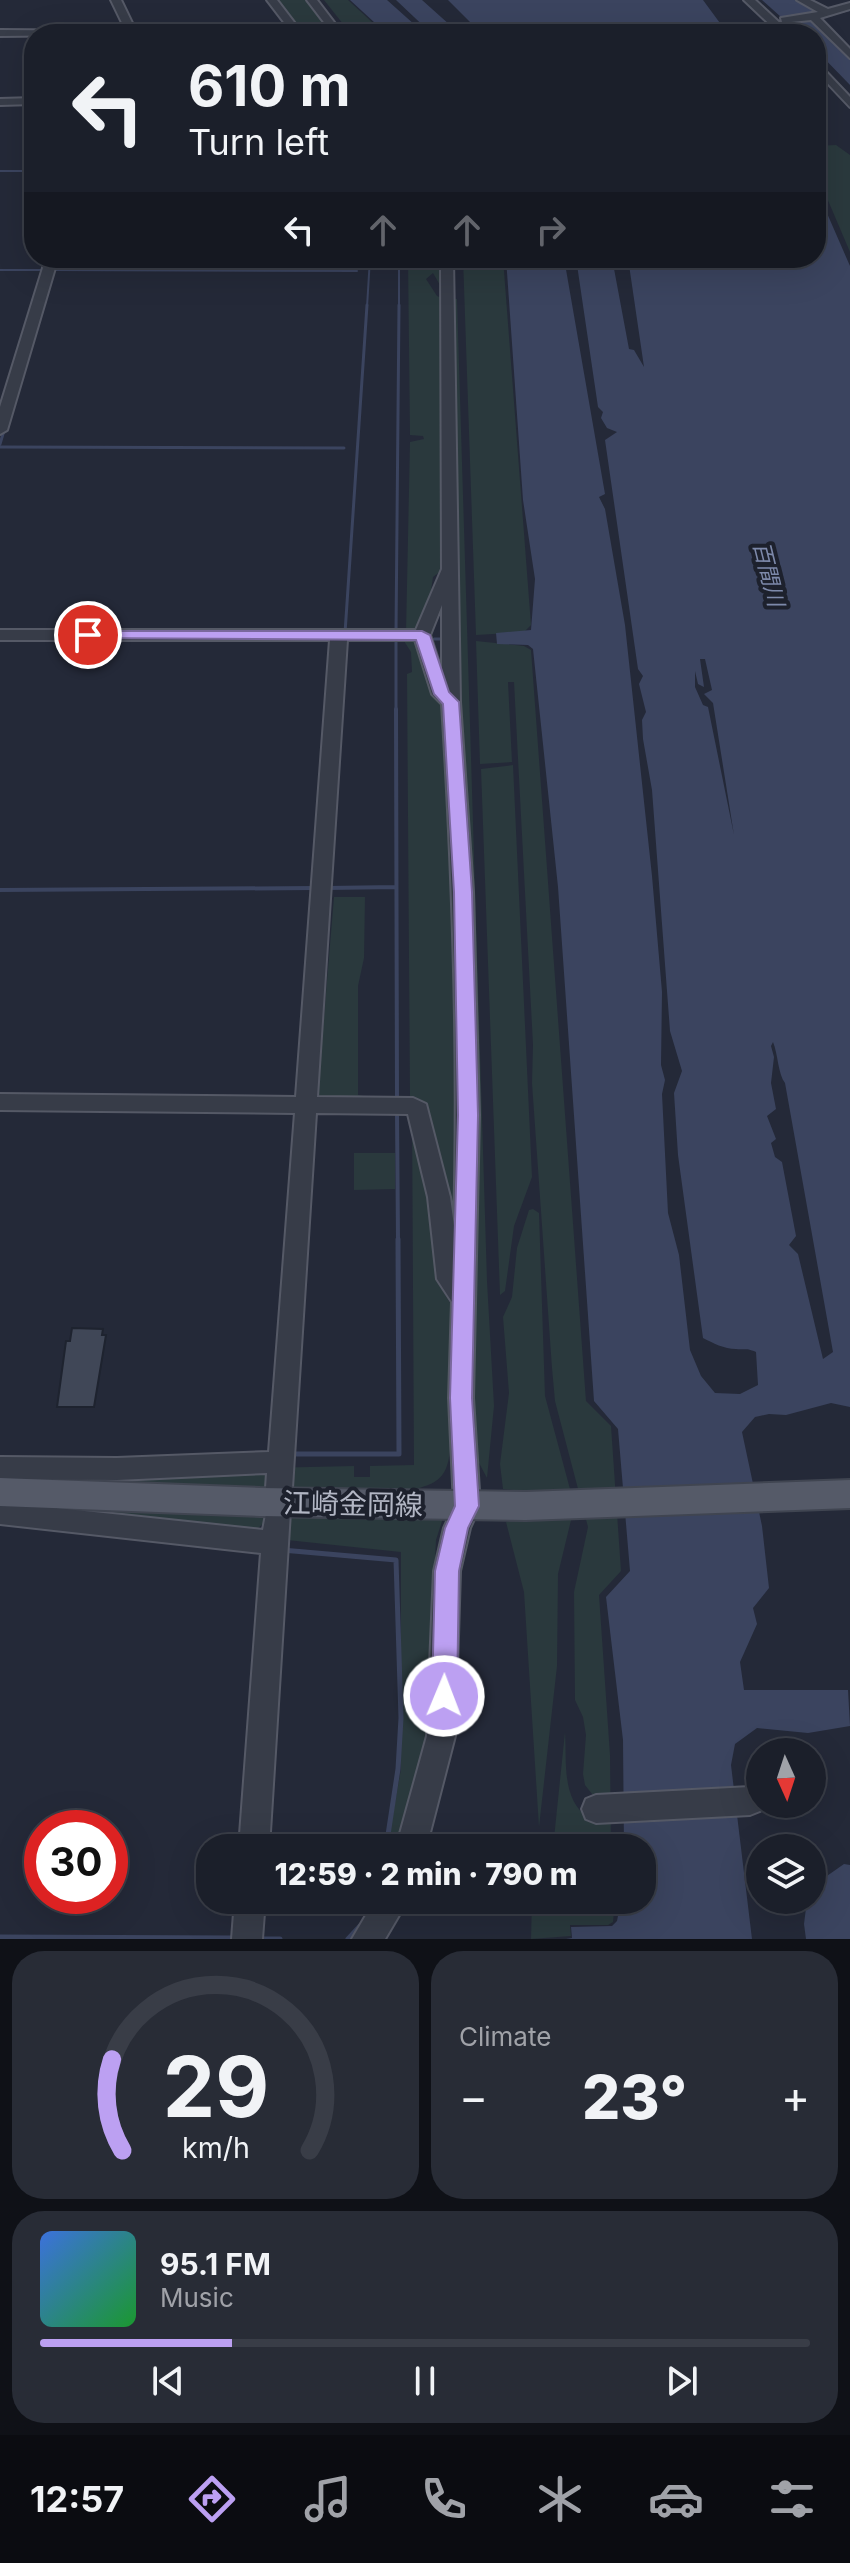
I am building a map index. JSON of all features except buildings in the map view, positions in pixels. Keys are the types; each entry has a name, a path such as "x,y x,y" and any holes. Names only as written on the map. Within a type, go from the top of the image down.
{"main road":[{"name":"江崎金岡線","path":"0,1492 467,1506 850,1494"}],"street":[{"path":"116,0 130,24"},
{"path":"272,0 290,24"},
{"path":"312,0 330,24"},
{"path":"750,0 788,24"},
{"path":"750,0 775,24"},
{"path":"802,0 825,12"},
{"path":"786,20 812,17 850,6"},
{"path":"812,17 819,24"},
{"path":"826,31 850,55"},
{"path":"0,33 24,33"},
{"path":"826,76 850,104"},
{"path":"0,102 24,101"},
{"path":"0,430 49,268"},
{"path":"415,1834 441,1736 447,1571 457,1528 467,1506 461,1398 468,1115 463,892 451,702 447,268"},
{"path":"450,569 443,576 422,635 441,694 451,702"},
{"path":"0,635 341,638 422,635"},
{"path":"255,1834 275,1559 273,1543 285,1439 341,638"},
{"path":"0,1102 413,1106 418,1110 439,1197 449,1279 462,1299"},
{"path":"0,1468 117,1469 280,1462"},
{"path":"0,1513 273,1543"},
{"path":"596,1809 746,1801"},
{"path":"247,1939 249,1914"},
{"path":"367,1939 384,1914"}],"shaded area":[{"path":"277,0 308,0 326,24 296,24"},
{"path":"324,0 348,0 374,24 343,24"},
{"path":"836,145 850,155 850,252 826,196 826,146"},
{"path":"408,268 443,268 444,292 433,273 426,279 437,296 442,298 445,568 433,577 421,630 406,633 410,442 424,439 423,436 410,435"},
{"path":"463,268 504,268 531,625 524,632 476,635"},
{"path":"453,299 457,299 487,1281 494,1406 487,1478 478,1461 472,1404 455,569 457,487"},
{"path":"404,641 420,641 434,697 446,707 454,845 457,985 452,1263 410,1100 407,674 412,672 411,652"},
{"path":"476,641 524,646 531,650 586,1401 611,1426 621,1571 599,1595 610,1755 611,1834 554,1834 565,1732 567,1780 574,1802 590,1819 596,1799 585,1785 586,1735 583,1717 575,1700 574,1592 588,1527 555,1401 552,1368 532,1083 533,1045 514,682 508,682 512,762 480,764"},
{"path":"513,765 532,1177 514,1226 505,1291 500,1295 481,769"},
{"path":"334,897 365,897 364,958 358,986 358,1095 364,1096 364,1102 317,1101"},
{"path":"412,1112 435,1219 437,1281 450,1303 450,1450 446,1469 437,1480 405,1492 0,1481 0,1474 354,1466 354,1477 370,1477 370,1466 414,1465"},
{"path":"354,1153 395,1153 395,1189 354,1190"},
{"path":"529,1210 539,1213 545,1396 570,1489 572,1516 558,1574 557,1666 539,1827 524,1592 506,1522 528,1517 524,1491 503,1489 500,1464 509,1393 503,1317 512,1297 517,1248"},
{"path":"0,1500 444,1515 436,1540 426,1737 402,1834 389,1834 401,1769 401,1552 287,1540 270,1517 253,1533"},
{"path":"532,1914 614,1914 613,1922 608,1925 570,1925 571,1936 531,1939"}],"water":[{"path":"350,0 387,0 414,24 376,24"},
{"path":"396,0 422,0 449,24 421,24"},
{"path":"448,0 703,0 721,24 472,24"},
{"path":"762,0 799,0 818,10 809,16 817,24 789,24"},
{"path":"826,33 850,57 850,85 826,60"},
{"name":"百間川","path":"826,211 850,266 850,1407 831,1403 786,1415 755,1417 742,1432 762,1526 769,1588 753,1608 757,1624 740,1662 744,1690 848,1690 850,1726 808,1733 757,1728 735,1744 731,1765 746,1889 746,1914 749,1914 752,1939 566,1939 572,1938 571,1927 612,1926 618,1914 656,1914 656,1834 624,1834 623,1740 606,1597 630,1571 618,1429 594,1401 558,887 533,649 528,645 497,644 496,633 531,630 535,579 523,500 507,268 566,268 605,494 599,497 605,509 625,625 652,876 662,992 661,1065 665,1080 662,1094 668,1213 679,1255 690,1350 701,1376 715,1393 740,1394 758,1385 756,1352 727,1348 703,1338 678,1155 674,1093 682,1071 670,1031 652,790 643,739 642,720 646,712 639,684 643,676 638,669 605,440 617,432 607,428 601,418 603,412 598,407 577,268 614,268 629,349 634,350 644,367 629,268 826,268","holes":["700,659 705,659 712,690 704,694 713,703 734,835 708,707 703,705 695,687 695,671 698,684 704,687","773,1042 785,1083 833,1352 823,1359 798,1254 789,1245 796,1236 782,1162 775,1157 771,1143 776,1139 767,1116 776,1109 771,1083"]},
{"path":"844,1864 850,1865 850,1939 806,1939 805,1914 826,1914 826,1877"}],"waterway":[{"path":"837,13 850,10"},
{"path":"0,171 24,171"},
{"path":"367,307 369,268"},
{"path":"399,268 399,305"},
{"path":"0,270 44,270"},
{"path":"51,270 357,271"},
{"path":"345,633 367,305"},
{"path":"396,632 399,305"},
{"path":"0,444 5,427"},
{"path":"0,447 344,448"},
{"path":"396,639 396,709"},
{"path":"434,639 443,639"},
{"path":"396,709 397,1098"},
{"path":"327,888 396,887"},
{"path":"0,890 314,888"},
{"path":"397,1112 398,1241"},
{"path":"289,1454 399,1454 398,1239"},
{"path":"282,1550 396,1560 401,1718 398,1769 388,1834"},
{"path":"365,1919 367,1914"},
{"path":"348,1939 360,1926"},
{"path":"0,1937 236,1938"},
{"path":"258,1939 280,1939"}],"route":[{"path":"88,635 422,635 441,694 451,702 463,892 468,1115 461,1398 467,1506 457,1528 447,1571 444,1696"}]}
